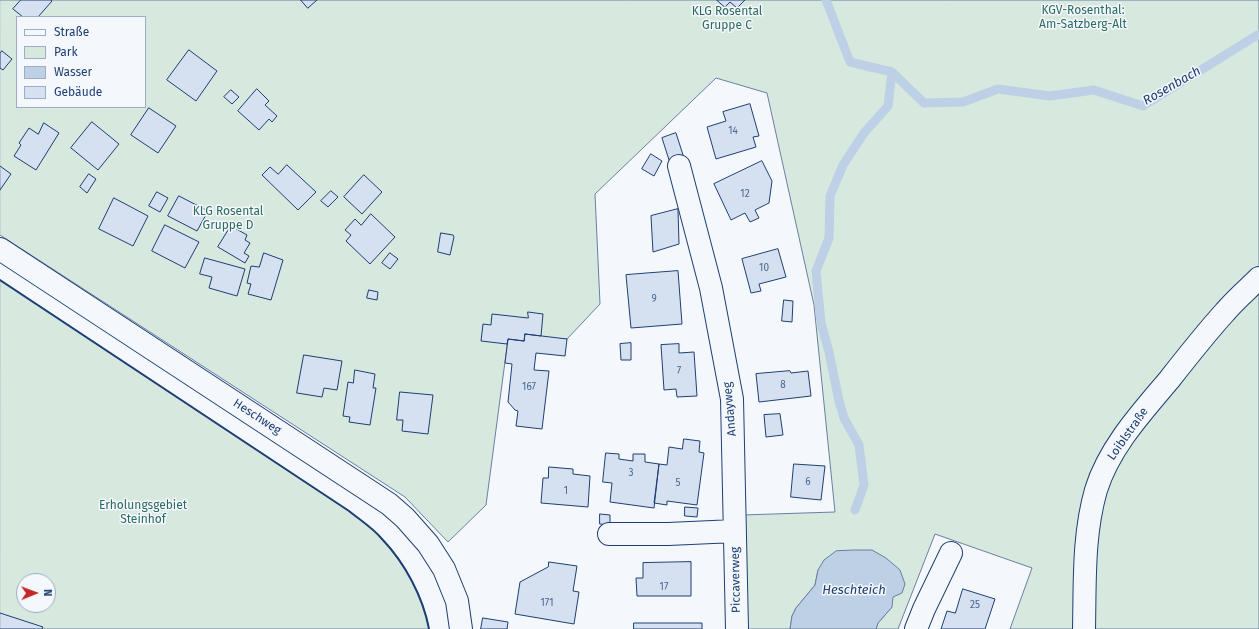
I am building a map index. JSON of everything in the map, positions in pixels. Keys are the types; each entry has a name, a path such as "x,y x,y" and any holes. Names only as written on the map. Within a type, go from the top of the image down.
{"street":[{"name":"Andayweg","path":"679,166 711,288 732,399 735,531"},
{"name":"Heschweg","path":"0,249 389,504 405,518 428,544 444,569 457,601 461,629"},
{"name":"Loiblstraße","path":"1084,629 1086,555 1090,516 1096,489 1108,461 1121,439 1149,403 1226,311 1259,278"},
{"path":"609,534 668,534 735,531"},
{"name":"Piccaverweg","path":"735,531 737,629"},
{"path":"916,629 951,553"}],"green space":[{"path":"0,0 1259,0 1259,629 1010,629 1032,568 935,534 898,629 876,629 878,623 892,607 818,570 815,585 796,608 792,616 790,629 747,629 742,515 835,512 814,305 767,93 716,78 595,194 600,304 567,339 508,339 486,505 448,542 405,497 0,235"},
{"name":"Erholungsgebiet Steinhof","path":"0,280 349,511 371,528 390,548 412,581 422,604 429,629 0,629"}],"water":[{"name":"Heschteich","path":"872,550 886,558 900,570 905,584 902,593 893,597 892,607 878,623 876,629 790,629 792,616 796,608 815,585 818,570 824,560 836,551"}],"building":[{"path":"21,0 52,1 39,16 22,16 13,9"},
{"path":"301,0 317,0 308,8"},
{"path":"717,0 745,0 737,8 730,2 725,7"},
{"path":"189,50 217,71 196,101 167,80"},
{"path":"2,51 12,59 3,70 0,68 0,54"},
{"path":"257,89 269,101 265,105 277,116 272,122 269,119 259,130 238,111"},
{"path":"231,90 239,97 232,104 224,97"},
{"path":"750,104 759,136 753,137 756,147 716,159 707,127 726,121 723,112"},
{"path":"149,108 176,126 158,153 131,135"},
{"path":"92,122 119,144 98,170 71,148"},
{"path":"44,123 59,133 36,170 14,156 21,145 19,143 29,128 38,134"},
{"path":"676,133 684,158 670,163 662,138"},
{"path":"651,154 662,161 654,176 642,169"},
{"path":"762,161 772,181 769,203 755,210 759,218 750,222 745,213 731,220 714,184"},
{"path":"287,165 316,192 298,210 262,175 270,167 278,174"},
{"path":"0,166 11,174 0,190"},
{"path":"89,174 96,179 87,193 80,187"},
{"path":"364,175 382,192 362,214 344,197"},
{"path":"331,191 338,197 328,207 321,201"},
{"path":"157,192 168,198 160,212 149,206"},
{"path":"179,196 208,211 197,231 168,216"},
{"path":"114,198 148,216 133,246 99,229"},
{"path":"678,209 679,244 653,252 651,216"},
{"path":"371,214 395,237 370,264 346,241 351,235 345,230 355,219 361,225"},
{"path":"165,225 199,242 185,268 152,251"},
{"path":"231,226 247,235 245,240 250,243 244,253 249,256 245,263 218,247"},
{"path":"441,233 453,235 454,237 450,255 438,252"},
{"path":"778,249 786,277 759,284 761,291 751,293 742,259"},
{"path":"264,253 283,260 271,300 248,294 251,284 247,283 251,266 259,267"},
{"path":"390,253 398,259 390,269 382,263"},
{"path":"205,258 245,269 237,296 209,288 212,277 200,274"},
{"path":"678,271 682,324 631,328 626,275"},
{"path":"369,290 378,292 377,300 367,298"},
{"path":"784,300 793,301 792,322 782,321"},
{"path":"528,312 543,314 541,336 525,334 524,341 508,339 507,344 481,341 483,324 491,325 492,314 528,318"},
{"path":"525,334 567,339 565,356 536,353 534,370 549,371 542,429 516,426 518,411 515,410 508,402 512,364 505,363 508,339 524,341"},
{"path":"631,343 631,360 621,360 620,344"},
{"path":"679,344 679,353 694,352 697,396 677,397 676,389 664,390 661,345"},
{"path":"304,355 342,361 337,390 324,388 322,397 297,393"},
{"path":"355,370 375,374 373,388 376,388 370,425 349,422 350,417 343,416 348,382 353,383"},
{"path":"790,371 791,373 808,371 811,396 759,402 756,374"},
{"path":"400,392 433,395 428,434 402,431 403,420 397,420"},
{"path":"780,414 783,435 766,437 764,415"},
{"path":"684,439 700,441 699,452 704,453 697,505 667,501 667,505 654,503 659,464 667,465 669,447 682,449"},
{"path":"606,453 619,454 619,459 633,461 633,454 645,454 645,462 659,464 654,508 610,502 612,483 603,482"},
{"path":"794,464 825,466 821,500 791,497"},
{"path":"549,467 573,469 573,474 590,476 588,507 541,503 543,478 548,478"},
{"path":"685,507 698,508 697,517 685,516"},
{"path":"600,514 610,515 610,525 600,524"},
{"path":"549,562 577,566 573,591 579,592 574,624 515,614 520,582 548,567"},
{"path":"691,562 691,596 637,596 636,578 643,578 643,563"},
{"path":"963,589 995,599 985,629 941,629 947,611 955,613"},
{"path":"0,613 43,627 42,629 0,629"},
{"path":"483,618 508,622 507,629 481,629"},
{"path":"634,623 702,623 702,629 634,629"}],"waterway":[{"name":"Rosenbach","path":"826,0 850,62 892,72 924,103 963,102 998,89 1050,96 1094,90 1143,106 1259,34"},
{"path":"855,510 864,485 859,445 844,418 839,401 829,352 821,323 816,271 829,238 830,196 843,165 864,133 888,106 892,72"}],"wall":[{"path":"0,280 349,511 371,528 390,548 412,581 418,593 429,629"}],"park label":[{"name":"KGV-Rosenthal: Am-Satzberg-Alt","path":"1083,18"},
{"name":"KLG Rosental Gruppe C","path":"727,19"},
{"name":"KLG Rosental Gruppe D","path":"228,219"}]}
